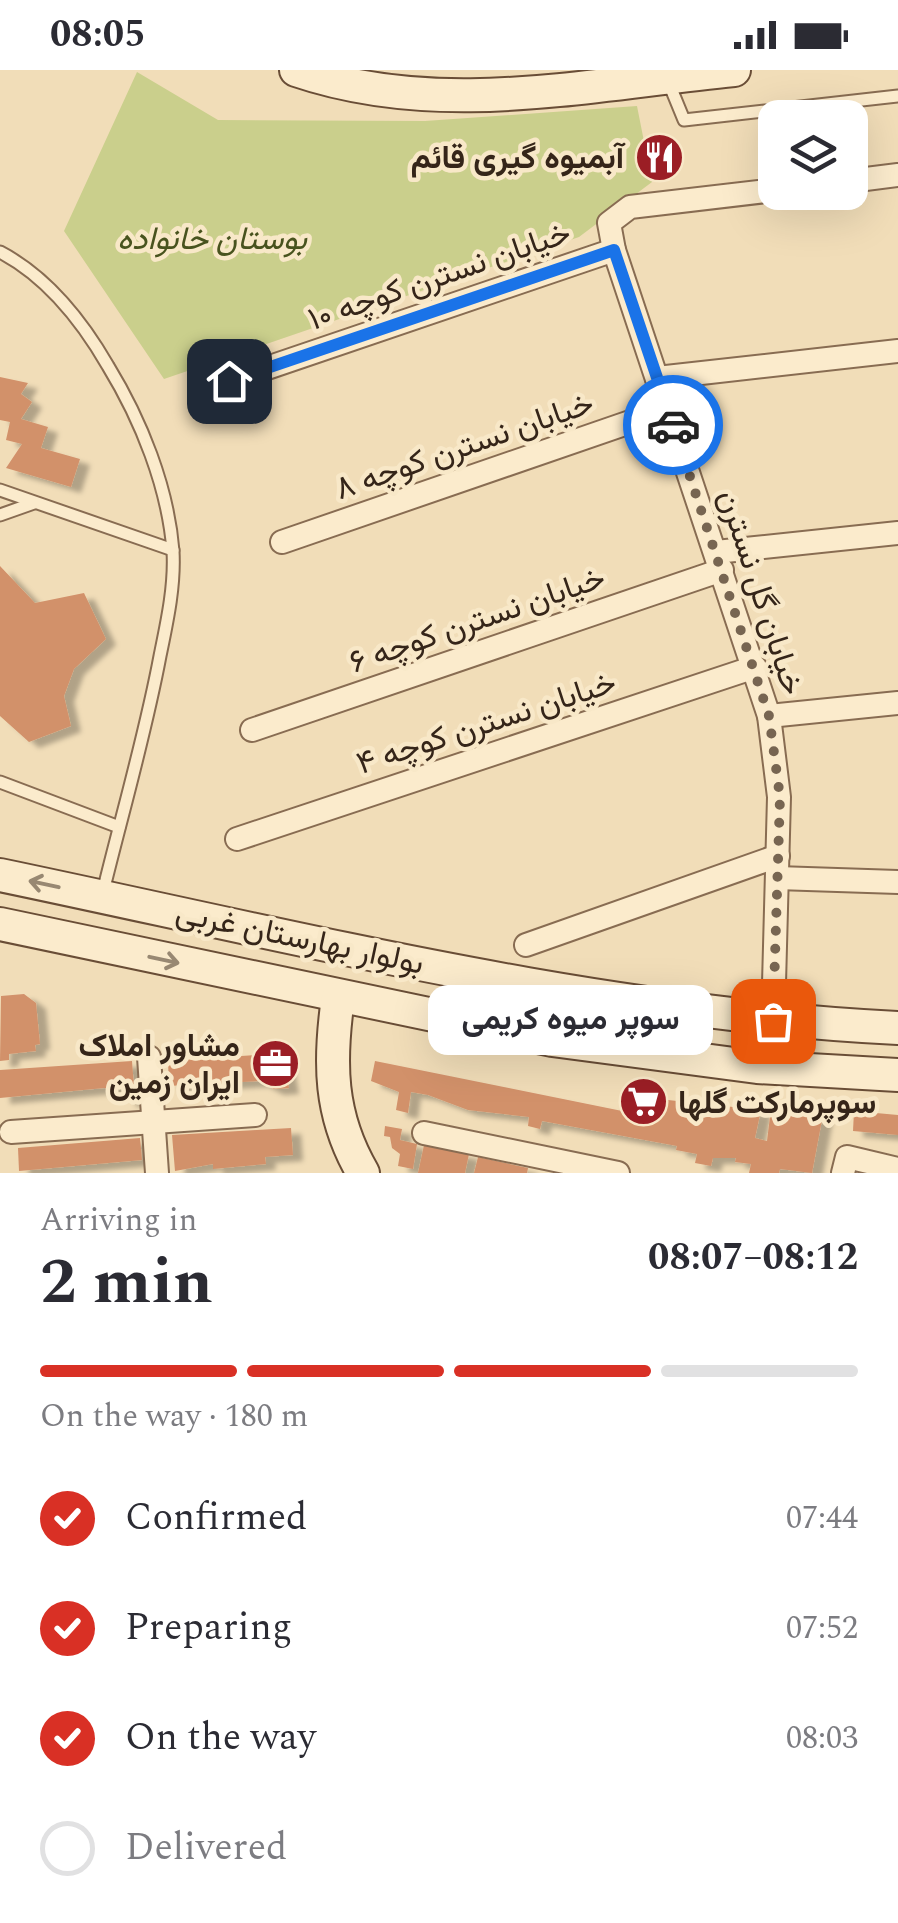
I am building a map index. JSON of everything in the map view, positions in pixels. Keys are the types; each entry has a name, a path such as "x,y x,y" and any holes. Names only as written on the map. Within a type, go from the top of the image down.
{"street":[{"path":"302,71 443,96 734,70"},
{"path":"868,179 898,175"},
{"path":"614,250 609,223 630,207 758,192"},
{"name":"خیابان گل نسترن","path":"614,250 769,716 780,797 773,1021"},
{"name":"خیابان نسترن کوچه ۱۰","path":"229,381 614,250"},
{"path":"657,378 898,351"},
{"name":"خیابان نسترن کوچه ۸","path":"282,542 668,409"},
{"name":"خیابان نسترن کوچه ۶","path":"252,730 719,561 898,533"},
{"name":"خیابان نسترن کوچه ۴","path":"237,839 755,667"},
{"path":"769,716 898,703"},
{"path":"526,945 778,867 898,882"},
{"name":"بولوار بهارستان غربی","path":"0,875 613,1002 773,1021 898,1028"},
{"name":"بولوار بهارستان غربی","path":"0,924 338,998 608,1048 756,1067 898,1075"},
{"path":"338,998 330,1056 331,1085 336,1111 363,1173"},
{"path":"149,1057 157,1173"},
{"path":"11,1132 256,1115"},
{"path":"424,1133 618,1173"},
{"path":"845,1165 898,1169"}],"lane":[{"path":"666,76 684,120 898,96"},
{"path":"0,252 22,264 85,327 132,406 163,495 173,550 171,600 158,666 102,896"},
{"path":"0,490 173,550"},
{"path":"0,515 34,503"},
{"path":"0,782 119,827"}],"green space":[{"name":"بوستان خانواده","path":"137,72 218,120 425,121 637,106 652,182 579,237 164,379 64,231"}],"building":[{"path":"0,377 28,383 21,394 32,402 21,419 48,427 41,448 80,459 71,487 6,468 22,444 6,440 10,422 0,420"},
{"path":"0,566 35,603 84,593 106,639 74,669 64,696 71,726 29,742 0,716"},
{"path":"24,994 36,1003 40,1044 35,1045 36,1051 9,1054 9,1060 0,1061 1,996"},
{"path":"283,1053 289,1088 274,1089 259,1081 169,1086 168,1061"},
{"path":"132,1061 135,1100 126,1101 125,1089 104,1088 0,1098 0,1070"},
{"path":"375,1061 637,1114 640,1097 761,1110 755,1138 767,1141 771,1108 824,1109 812,1173 780,1169 779,1173 749,1173 751,1164 735,1162 736,1158 713,1158 711,1166 695,1163 697,1154 676,1150 677,1146 542,1121 540,1129 528,1126 529,1117 468,1110 428,1095 411,1092 408,1113 396,1110 399,1092 371,1081"},
{"path":"854,1111 898,1115 898,1135 853,1131"},
{"path":"385,1126 402,1129 400,1140 417,1144 413,1169 398,1166 400,1154 392,1148 390,1137 384,1136"},
{"path":"291,1128 293,1155 265,1157 266,1164 213,1169 213,1164 175,1171 172,1135"},
{"path":"140,1138 142,1160 19,1171 18,1148"},
{"path":"424,1145 469,1154 465,1173 418,1173"},
{"path":"478,1157 528,1168 527,1173 474,1173"}],"way so far":[{"path":"673,425 769,716 780,797 773,1021"}],"place":[{"name":"آبمیوه گیری قائم","path":"659,157"},
{"name":"سوپر میوه کریمی","path":"773,1021"},
{"name":"مشاور املاک ایران زمین","path":"275,1063"},
{"name":"سوپرمارکت گلها","path":"643,1102"}],"route":[{"path":"229,381 614,250 673,425"}]}
